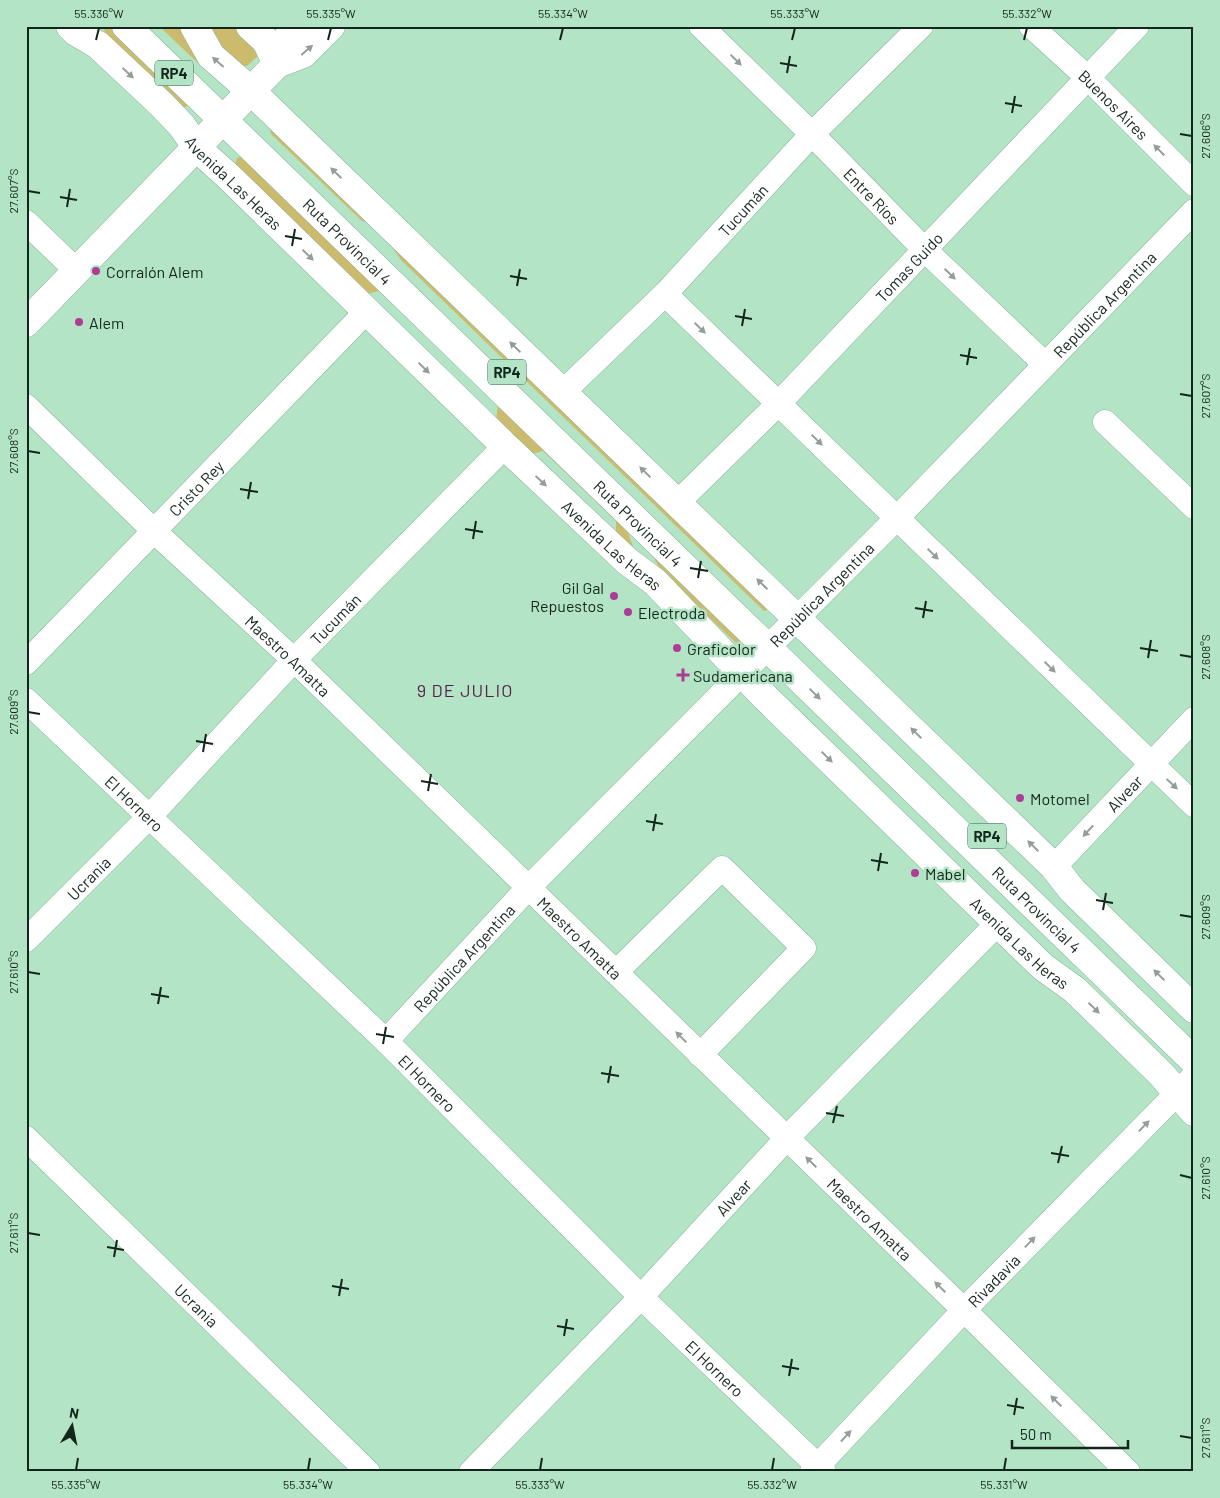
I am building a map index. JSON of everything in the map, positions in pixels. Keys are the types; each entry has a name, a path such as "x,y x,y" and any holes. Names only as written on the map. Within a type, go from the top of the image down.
{"main road":[{"name":"Avenida Las Heras","path":"70,26 76,32 95,36 182,126 197,148 505,446 627,561 655,582 742,673 998,924 1043,967 1075,990 1161,1074 1188,1094"},
{"name":"Ruta Provincial 4","path":"126,26 236,107 627,513 781,634 1054,926 1194,1061"},
{"name":"Ruta Provincial 4","path":"150,26 236,107 386,256 781,634 1194,1037"},
{"path":"194,26 236,107 367,203 677,503 781,634 1054,867 1072,890 1194,1009"},
{"path":"250,26 266,41 277,64"},
{"path":"26,323 277,64 288,37 298,26"},
{"path":"277,64 303,54 331,26"},
{"path":"367,203 386,256"},
{"path":"627,513 655,582"},
{"path":"1054,926 1075,990"}],"street":[{"name":"Entre Ríos","path":"701,26 812,134 925,250 1045,364"},
{"name":"Tucumán","path":"563,392 665,294 812,134 921,26"},
{"name":"Buenos Aires","path":"1031,26 1088,78 1194,184"},
{"name":"Tomas Guido","path":"677,503 779,403 1137,26"},
{"name":"República Argentina","path":"386,1041 529,887 896,518 1194,211"},
{"path":"26,222 77,271"},
{"path":"665,294 1194,805"},
{"name":"Cristo Rey","path":"26,663 155,532 366,312"},
{"name":"Maestro Amatta","path":"26,406 155,532 294,660 529,887 1128,1472"},
{"path":"1105,422 1194,507"},
{"name":"Tucumán","path":"150,816 294,660 505,446"},
{"name":"El Hornero","path":"26,700 386,1041 818,1470"},
{"name":"Alvear","path":"1054,867 1194,719"},
{"name":"Ucrania","path":"26,940 150,816"},
{"path":"616,972 722,868 804,948 700,1055"},
{"name":"Alvear","path":"471,1472 641,1296 786,1139 998,924"},
{"name":"Rivadavia","path":"818,1470 964,1310 1188,1094"},
{"name":"Ucrania","path":"26,1138 368,1472"}],"shaded area":[{"path":"102,26 116,26 190,103 188,106 182,108 107,35"},
{"path":"159,26 183,26 203,67 201,66"},
{"path":"203,26 236,26 261,53 247,66 238,66"},
{"path":"271,129 367,220 365,222 362,221 272,135"},
{"path":"243,156 622,517 634,549 616,538 616,521 543,451 532,454 496,419 498,405 379,291 366,294 235,164 237,158"},
{"path":"385,237 771,609 764,611 401,260"},
{"path":"650,551 745,645 738,645 661,571"}],"place":[{"name":"Corralón Alem","path":"96,271"},
{"name":"Alem","path":"79,322"},
{"name":"Gil Gal Repuestos","path":"614,596"},
{"name":"Electroda","path":"628,612"},
{"name":"Graficolor","path":"677,648"},
{"name":"Sudamericana","path":"683,675"},
{"name":"Motomel","path":"1020,798"},
{"name":"Mabel","path":"915,873"}],"district":[{"name":"9 DE JULIO","path":"465,690"}]}
